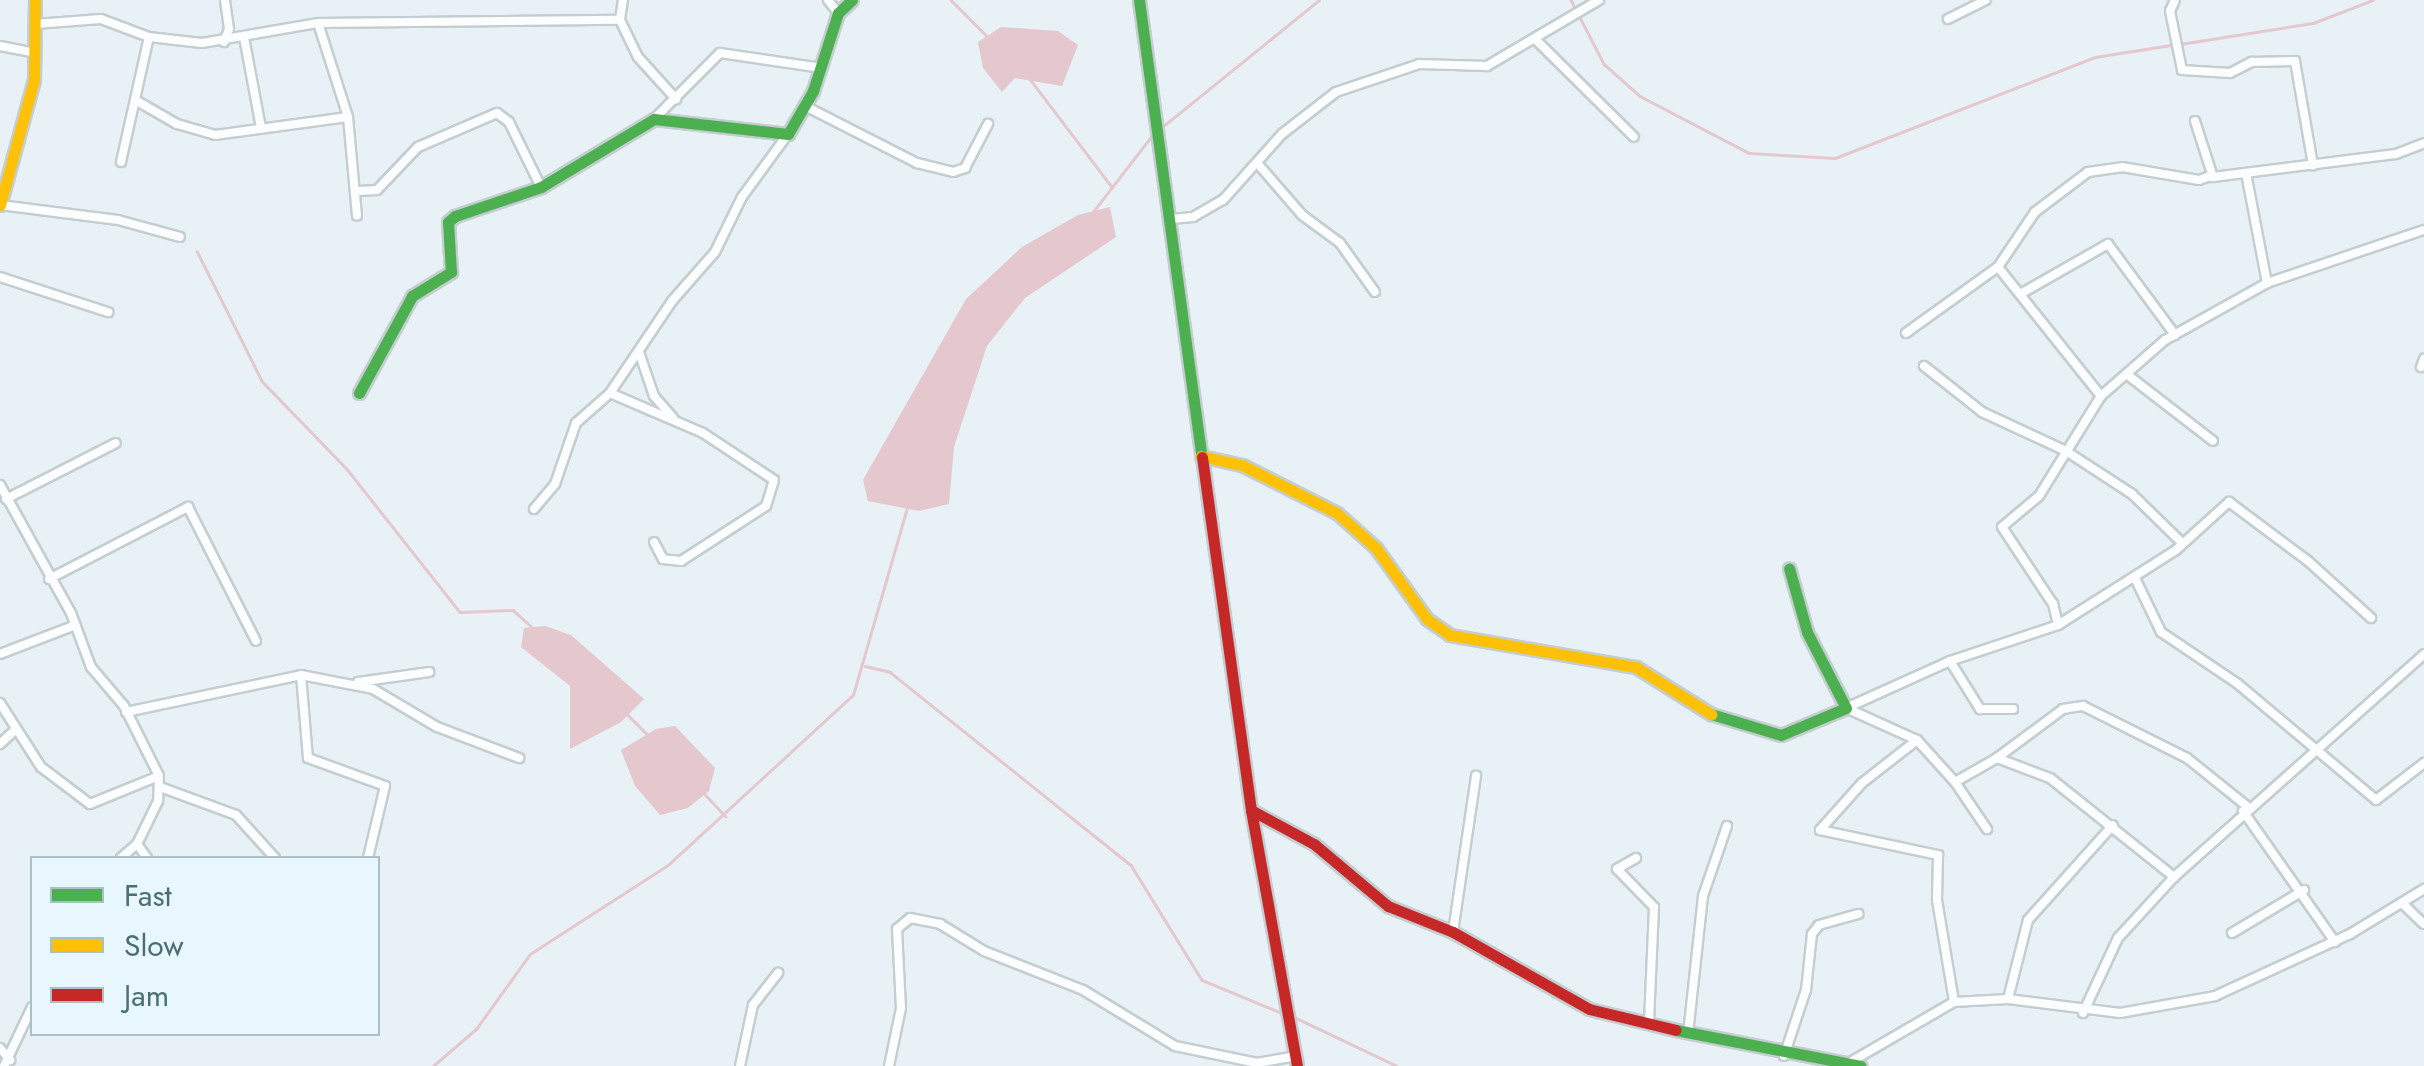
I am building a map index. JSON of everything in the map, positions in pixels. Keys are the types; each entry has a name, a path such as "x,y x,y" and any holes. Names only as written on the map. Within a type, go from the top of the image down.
{"street":[{"path":"35,0 35,53 0,205 97,216 180,237"},
{"path":"224,42 229,30 225,0"},
{"path":"623,0 620,20 638,58 676,99"},
{"path":"828,0 838,13"},
{"path":"534,509 556,484 576,423 610,393 715,252 742,197 804,106 822,68 838,13 852,0"},
{"path":"888,1066 900,1008 897,930 910,918 940,924 984,951 1083,990 1174,1046 1257,1062 1296,1061 1251,810 1140,0"},
{"path":"1171,219 1193,217 1223,200 1315,104 1336,92 1419,64 1487,66 1538,42 1599,0"},
{"path":"1948,19 1986,0"},
{"path":"2175,0 2170,12 2182,70 2230,73 2252,62 2296,62 2313,164"},
{"path":"35,24 101,19 149,36 224,42 318,24 620,20"},
{"path":"318,24 348,116 359,191 356,216"},
{"path":"121,162 138,101 149,36"},
{"path":"244,37 261,128"},
{"path":"1538,42 1634,137"},
{"path":"0,46 35,53"},
{"path":"359,393 412,296 450,272 448,222 541,187 654,118 726,51 822,68"},
{"path":"138,101 177,124 215,135 348,116"},
{"path":"804,106 916,162 953,172 965,168 988,124"},
{"path":"359,191 371,193 386,184 418,147 497,113 509,122 541,187"},
{"path":"654,118 788,134"},
{"path":"2195,121 2210,176"},
{"path":"1906,332 1998,267 2035,212 2088,172 2122,167 2199,180 2396,154 2424,143"},
{"path":"1258,164 1302,215 1340,243 1375,292"},
{"path":"2246,174 2267,283"},
{"path":"2058,625 2053,604 2002,528 2039,496 2101,396 2175,335 2267,283 2424,230"},
{"path":"2022,294 2108,244 2175,335"},
{"path":"1998,267 2101,396"},
{"path":"0,277 108,312"},
{"path":"640,348 654,396 675,420"},
{"path":"1924,366 1982,412 2066,451 2132,494 2182,543"},
{"path":"2128,376 2213,441"},
{"path":"610,393 641,412 675,420 768,472 774,486 766,506 681,561 663,559 654,542"},
{"path":"6,498 116,443"},
{"path":"1201,456 1242,465 1337,513 1376,548 1402,592 1450,635 1636,667 1719,719 1781,735 1950,661 2058,625 2135,578 2232,503 2371,618"},
{"path":"0,485 76,626 91,668 126,712 160,781 236,816 273,856"},
{"path":"49,579 188,507 256,641"},
{"path":"1789,568 1807,632 1846,708 1917,740 1955,782 1987,829"},
{"path":"2135,578 2161,632 2317,749 2376,800 2424,763"},
{"path":"0,654 76,626"},
{"path":"2083,1013 2118,938 2174,876 2424,654"},
{"path":"1950,661 1980,709 2014,709"},
{"path":"348,682 428,672"},
{"path":"126,712 301,675 348,682 519,758"},
{"path":"301,675 308,758 385,786 368,856"},
{"path":"0,702 14,731 41,766 90,804 160,781"},
{"path":"1955,782 1997,758 2063,709 2083,706 2186,758 2245,809 2304,890 2335,942"},
{"path":"0,744 14,731"},
{"path":"1917,740 1862,783 1820,830 1938,855 1937,900 1954,1002"},
{"path":"1997,758 2050,778 2174,876"},
{"path":"1453,932 1476,776"},
{"path":"123,856 137,844 160,781"},
{"path":"1251,810 1314,844 1388,906 1453,932 1589,1009 1784,1056 1861,1066"},
{"path":"2008,1000 2028,920 2113,825"},
{"path":"1688,1034 1703,896 1727,826"},
{"path":"137,844 146,856"},
{"path":"1636,858 1617,869 1654,907 1648,1022"},
{"path":"1847,1064 1954,1002 2008,1000 2083,1013 2120,1013 2215,996 2335,942 2424,889"},
{"path":"2232,933 2304,890"},
{"path":"2402,903 2424,924"},
{"path":"1784,1056 1806,990 1812,934 1819,925 1858,914"},
{"path":"740,1066 753,1004 778,973"},
{"path":"7,1063 30,1011"},
{"path":"0,1048 7,1063"}],"shaded area":[{"path":"1001,27 1058,31 1078,45 1062,86 1015,78 1002,92 983,68 978,42"},
{"path":"1110,207 1116,237 1025,298 987,346 954,447 949,504 919,511 868,501 863,480 966,299 1022,247 1078,215"},
{"path":"545,626 571,635 644,699 621,722 570,749 570,686 521,647 524,628"},
{"path":"675,726 715,768 709,791 688,808 660,815 635,786 621,750 656,729"}],"waterway":[{"path":"951,0 989,38"},
{"path":"1161,128 1319,0"},
{"path":"1571,0 1604,64 1640,96 1749,153 1835,158 2095,57 2172,45"},
{"path":"2180,44 2313,23 2373,0"},
{"path":"1030,79 1112,187"},
{"path":"1092,213 1154,133"},
{"path":"197,251 262,381 347,469 460,612 513,610 532,627"},
{"path":"433,1066 476,1029 530,954 668,865 853,695 908,505"},
{"path":"865,666 890,672 1131,865 1202,980 1282,1013"},
{"path":"626,713 649,736"},
{"path":"703,792 725,816"},
{"path":"1294,1017 1397,1066"}],"traffic: fast":[{"path":"359,393 412,296 451,272 448,222 455,216 541,187 654,119 788,134 813,91 838,13 852,0"},
{"path":"1139,0 1202,457"},
{"path":"1711,714 1781,735 1846,708 1807,632 1789,568"},
{"path":"1676,1030 1861,1066"}],"traffic: slow":[{"path":"0,205 34,80 35,0"},
{"path":"1201,456 1242,465 1337,513 1376,548 1427,619 1450,635 1636,667 1711,714"}],"traffic: jam":[{"path":"1202,457 1251,810 1297,1066"},
{"path":"1251,810 1314,844 1388,906 1453,932 1589,1009 1676,1030"}]}
